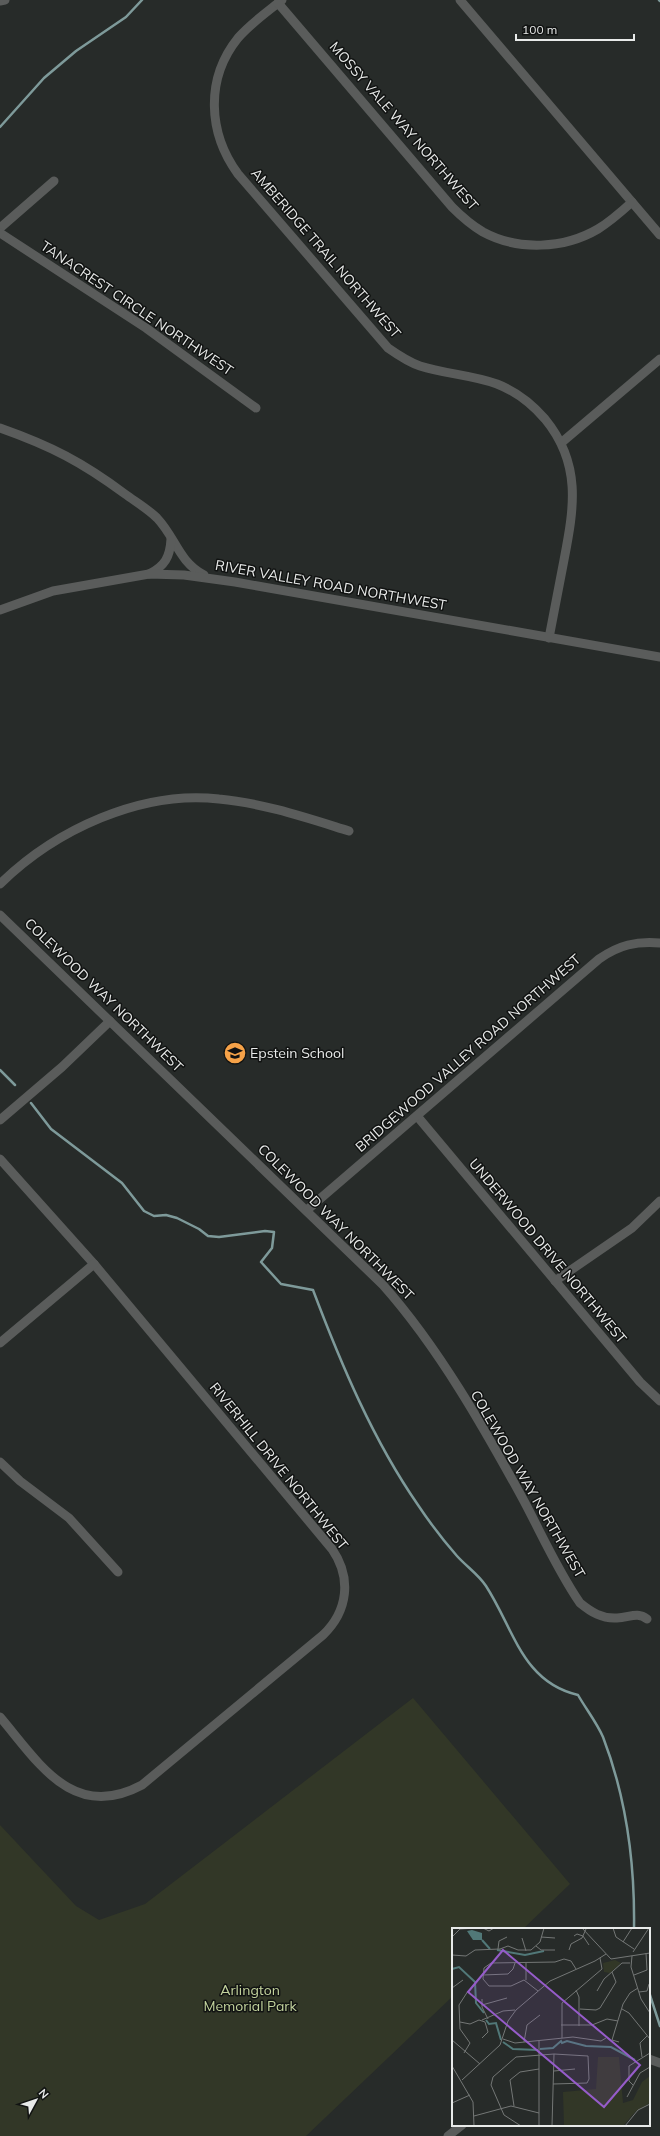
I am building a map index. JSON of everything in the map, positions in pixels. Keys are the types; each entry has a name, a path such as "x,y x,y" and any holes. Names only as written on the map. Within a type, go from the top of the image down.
{"street":[{"path":"0,1 5,0"},
{"path":"460,0 660,235"},
{"name":"MOSSY VALE WAY NORTHWEST","path":"280,2 452,207 467,221 483,232 502,240 517,244 539,245 560,243 579,238 597,230 632,202"},
{"name":"AMBERIDGE TRAIL NORTHWEST","path":"280,2 238,38 226,56 217,77 213,98 214,120 220,142 229,162 388,348 419,366 484,380 511,391 539,412 561,443 571,470 574,502 550,638"},
{"path":"0,228 54,182"},
{"name":"TANACREST CIRCLE NORTHWEST","path":"0,233 146,328 256,408"},
{"path":"561,443 660,359"},
{"path":"0,428 41,443 80,463 154,516 165,526 186,562 207,578"},
{"path":"149,574 160,568 167,560 170,552 171,538"},
{"name":"RIVER VALLEY ROAD NORTHWEST","path":"0,610 53,591 149,574 207,578 660,657"},
{"path":"0,884 20,865 60,837 112,815 159,800 193,798 237,801 306,818 349,831"},
{"name":"COLEWOOD WAY NORTHWEST","path":"0,915 384,1285 424,1334 499,1456 580,1602 590,1612 603,1617 618,1618 637,1614 647,1619"},
{"name":"BRIDGEWOOD VALLEY ROAD NORTHWEST","path":"306,1210 599,959 623,945 645,942 660,943"},
{"path":"0,1120 62,1067 110,1021"},
{"name":"UNDERWOOD DRIVE NORTHWEST","path":"416,1116 640,1382 660,1401"},
{"name":"RIVERHILL DRIVE NORTHWEST","path":"0,1159 94,1264 332,1550 342,1568 344,1578 344,1599 337,1619 323,1635 142,1785 128,1792 113,1796 97,1797 81,1794 62,1786 46,1772 0,1717"},
{"path":"555,1281 626,1231 660,1201"},
{"path":"0,1342 94,1264"},
{"path":"0,1462 20,1481 69,1518 118,1572"},
{"path":"650,2059 660,2063"},
{"path":"448,2136 461,2126"}],"green space":[{"name":"Arlington Memorial Park","path":"413,1698 570,1884 524,1928 452,1928 452,1997 306,2136 0,2136 0,1825 76,1906 99,1920 145,1904"}],"waterway":[{"path":"0,127 44,78 76,51 126,17 142,0"},
{"path":"0,1070 15,1085"},
{"path":"31,1103 51,1129 122,1183 144,1211 154,1216 166,1215 177,1218 199,1229 208,1236 219,1237 265,1231 274,1232 272,1248 261,1262 281,1284 313,1290 359,1401 372,1428 402,1480 442,1538 486,1586 522,1652 532,1666 544,1679 559,1688 578,1695 601,1732 618,1783 628,1832 633,1880 634,1928"},
{"path":"650,1995 660,2026"}],"place":[{"name":"Epstein School","path":"235,1053"}]}
